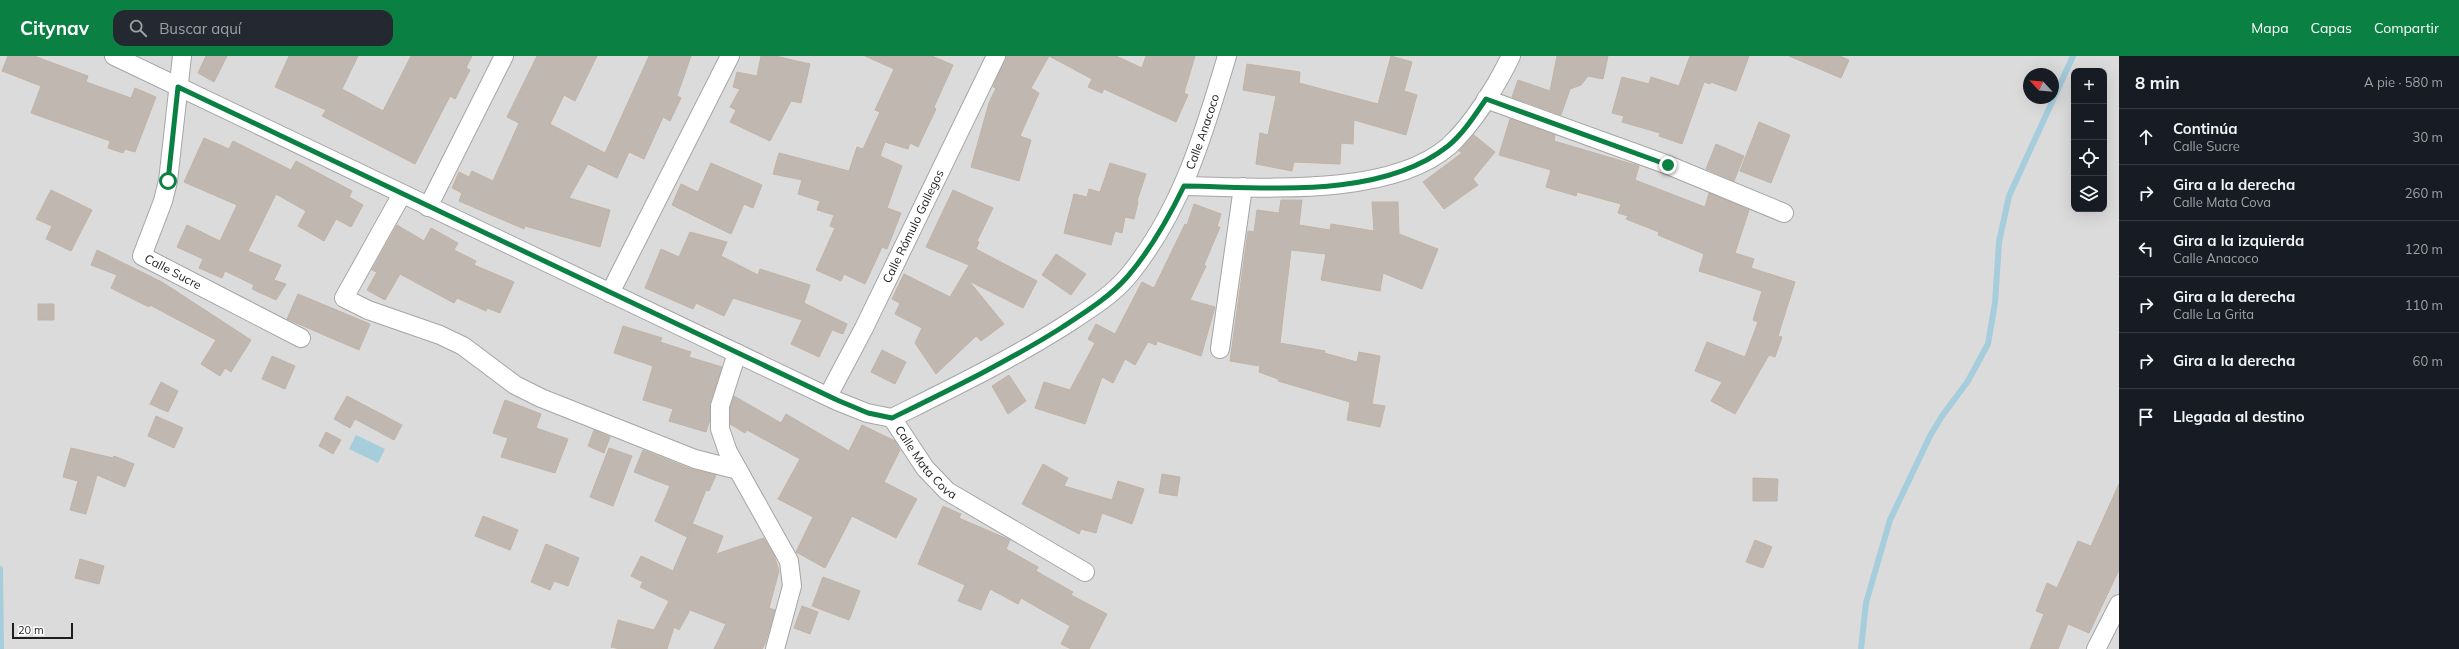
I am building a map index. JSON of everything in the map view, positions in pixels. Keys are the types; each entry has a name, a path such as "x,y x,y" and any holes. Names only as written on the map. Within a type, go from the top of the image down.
{"street":[{"name":"Calle Mata Cova","path":"114,56 428,207 828,396 868,413 892,418 925,468 935,481 947,491 1084,572"},
{"name":"Calle Sucre","path":"182,56 168,181 163,201 142,256 301,338"},
{"path":"428,207 504,56"},
{"path":"610,293 730,56"},
{"name":"Calle Rómulo Gallegos","path":"828,396 868,321 996,56"},
{"name":"Calle Anacoco","path":"892,418 1034,344 1102,299 1128,276 1145,253 1171,212 1184,186 1227,56"},
{"path":"1184,186 1243,187 1339,184 1396,174 1430,158 1449,145 1486,99 1511,56"},
{"path":"1486,99 1668,165 1784,213"},
{"path":"1220,349 1243,187"},
{"path":"402,194 344,298 368,310 440,335 463,346 515,385 541,398 694,459 738,470"},
{"path":"737,353 720,406 719,417 722,438 738,470 789,561 792,586 775,649"},
{"path":"2096,649 2119,604"}],"shaded area":[{"path":"0,56 2119,56 2119,649 0,649"}],"water":[{"path":"356,435 385,449 378,463 349,449"}],"building":[{"path":"8,56 34,56 88,76 86,82 131,98 135,88 156,97 135,152 125,149 123,153 108,148 110,141 31,113 41,86 2,71"},
{"path":"206,56 227,56 214,82 198,73"},
{"path":"289,56 358,56 342,89 383,111 411,56 472,56 466,68 470,70 455,99 450,96 415,164 322,116 326,110 275,87"},
{"path":"537,56 597,56 575,101 564,95 550,124 605,153 649,56 691,56 677,96 681,98 670,121 663,117 644,159 629,152 617,178 588,164 569,198 610,210 600,247 525,226 524,229 459,201 462,193 452,188 459,172 469,177 472,171 493,181 519,123 507,117"},
{"path":"761,56 775,56 810,64 801,103 791,101 770,141 730,122 736,110 730,107 740,89 733,87 737,72 757,76"},
{"path":"865,56 932,56 953,65 934,107 936,109 918,147 910,143 908,149 885,142 880,156 902,166 887,208 901,213 887,249 882,247 865,284 844,274 841,281 816,270 835,228 830,226 834,215 817,210 820,201 798,194 802,180 773,174 779,153 849,171 857,147 863,149 880,112 875,110 894,69"},
{"path":"1006,56 1049,56 1031,88 1039,93 1020,136 1031,140 1019,181 971,167 989,103 996,88 993,87"},
{"path":"1049,56 1116,56 1142,68 1146,56 1195,56 1184,93 1188,95 1176,122 1104,89 1102,93 1088,87 1092,79"},
{"path":"1391,56 1412,62 1404,91 1417,95 1406,135 1354,120 1353,144 1341,143 1340,164 1294,162 1292,171 1256,164 1260,133 1268,135 1276,96 1243,90 1247,64 1300,72 1299,83 1378,104"},
{"path":"1557,56 1608,56 1603,79 1588,76 1581,85 1570,89 1561,115 1512,97 1518,80 1550,91"},
{"path":"1690,56 1749,56 1736,91 1711,82 1710,84 1704,82 1682,144 1659,136 1660,133 1622,122 1624,116 1612,113 1622,77 1649,84 1651,77 1679,86"},
{"path":"1789,56 1840,56 1849,60 1841,78"},
{"path":"1510,119 1555,135 1554,141 1639,166 1635,180 1705,207 1709,193 1749,210 1735,253 1754,259 1751,268 1795,282 1778,336 1782,337 1775,357 1769,355 1735,414 1711,401 1722,382 1695,371 1707,342 1745,357 1758,322 1753,320 1762,291 1699,271 1704,254 1658,235 1659,232 1626,219 1628,216 1618,213 1621,204 1577,192 1576,196 1546,187 1551,170 1499,155"},
{"path":"1759,122 1790,135 1771,183 1740,171"},
{"path":"1474,135 1495,152 1473,179 1478,185 1444,209 1423,182 1462,153 1459,151"},
{"path":"204,138 229,149 233,141 291,170 296,161 352,191 349,197 363,205 351,227 336,219 324,241 298,226 306,211 276,194 248,251 281,265 274,280 286,284 276,300 252,289 254,285 225,271 222,278 199,268 203,259 177,247 187,225 220,241 237,205 184,182"},
{"path":"1716,144 1744,156 1734,181 1706,169"},
{"path":"711,163 762,185 753,208 744,204 731,234 672,205 681,184 698,192"},
{"path":"1110,163 1146,174 1137,201 1134,219 1125,217 1122,233 1115,231 1111,245 1064,233 1074,194 1087,197 1089,189 1100,192"},
{"path":"51,190 92,210 71,251 46,239 52,226 36,219"},
{"path":"953,190 993,208 977,241 979,242 976,249 1037,281 1023,308 969,281 1004,324 981,341 976,336 936,374 915,343 922,328 895,314 900,303 892,299 904,274 950,297 969,265 926,247"},
{"path":"1281,200 1302,200 1299,225 1330,230 1331,224 1374,231 1372,202 1398,202 1399,234 1438,249 1422,289 1383,273 1380,291 1321,280 1326,254 1291,250 1280,343 1325,351 1324,353 1357,362 1359,352 1380,356 1372,404 1385,406 1380,427 1347,420 1350,402 1278,381 1278,379 1259,372 1260,366 1230,361 1248,231 1254,232 1257,210 1279,213"},
{"path":"1194,204 1221,214 1217,227 1220,227 1204,265 1206,266 1190,300 1215,307 1201,356 1157,341 1156,345 1148,342 1135,365 1125,359 1113,383 1102,377 1085,424 1035,408 1044,382 1070,390 1095,343 1088,339 1096,324 1115,334 1142,282 1154,288 1185,224 1187,225"},
{"path":"397,225 424,241 431,228 458,243 454,250 476,261 474,265 514,282 500,313 487,308 486,311 457,298 454,303 400,274 385,300 367,290 377,272 372,270"},
{"path":"690,232 727,242 721,256 758,275 760,269 810,285 804,303 847,324 843,334 832,330 819,357 791,344 802,320 733,298 724,316 696,303 693,309 645,288 661,249 679,257"},
{"path":"97,250 162,282 251,340 231,372 225,368 220,376 201,364 216,340 150,305 149,307 111,288 117,275 91,265"},
{"path":"1056,254 1086,274 1071,295 1042,275"},
{"path":"298,294 370,324 359,350 287,319"},
{"path":"38,304 54,304 54,320 38,320"},
{"path":"623,326 662,338 660,342 691,352 689,357 722,367 710,403 710,420 706,432 669,421 673,409 643,400 653,366 614,353"},
{"path":"882,350 906,362 895,384 871,372"},
{"path":"272,356 295,366 285,389 262,379"},
{"path":"1009,375 1026,401 1008,414 992,386"},
{"path":"161,382 178,391 168,412 150,404"},
{"path":"347,396 402,425 394,440 355,419 350,428 334,419"},
{"path":"734,396 781,423 786,414 849,451 862,425 895,441 900,450 884,482 917,499 896,538 852,516 825,568 796,552 813,517 778,499 800,459 747,430 745,433 730,424 730,408"},
{"path":"505,400 541,414 536,428 568,439 555,473 501,457 508,438 493,433"},
{"path":"156,416 183,428 174,448 148,436"},
{"path":"594,430 610,437 604,453 588,446"},
{"path":"326,432 341,440 333,454 319,446"},
{"path":"71,448 113,458 114,456 134,464 125,487 97,475 86,514 70,510 78,481 63,477"},
{"path":"609,448 632,456 613,506 590,497"},
{"path":"643,450 691,469 716,475 709,491 706,490 687,537 655,521 670,486 634,472"},
{"path":"1043,464 1068,478 1064,486 1112,500 1118,481 1144,489 1132,524 1102,513 1096,533 1081,529 1079,534 1022,504"},
{"path":"1162,474 1180,477 1177,496 1159,493"},
{"path":"1753,478 1778,479 1777,501 1753,501"},
{"path":"2119,484 2119,570 2089,633 2068,624 2058,649 2030,649 2044,614 2036,611 2047,583 2057,588 2078,541 2091,546"},
{"path":"943,506 961,514 959,518 1010,540 1006,549 1038,567 1036,571 1073,592 1071,595 1107,614 1089,649 1071,649 1061,644 1070,626 1021,598 1018,604 990,589 981,610 958,601 965,585 918,564"},
{"path":"483,516 518,530 510,550 475,536"},
{"path":"693,524 723,536 716,554 764,538 774,555 779,571 769,608 775,610 765,644 762,649 714,649 726,624 690,610 679,630 674,627 667,649 620,649 611,647 618,620 654,630 669,601 640,587 643,582 631,576 641,556 673,571"},
{"path":"1755,540 1772,547 1763,568 1746,562"},
{"path":"546,544 579,558 568,586 554,581 550,590 531,582"},
{"path":"80,559 104,566 99,584 75,578"},
{"path":"823,577 860,591 849,620 812,606"},
{"path":"802,606 818,612 810,634 794,628"}],"waterway":[{"path":"1861,649 1866,603 1890,520 1930,436 1942,416 1968,381 1988,344 1995,303 1999,242 2009,196 2073,56"},
{"path":"0,569 1,649"}],"route":[{"path":"168,181 178,87 858,410 892,418 974,377 1034,344 1102,299 1128,276 1145,253 1171,212 1184,186 1309,186 1339,184 1396,174 1435,156 1449,145 1486,99 1668,165"}]}
